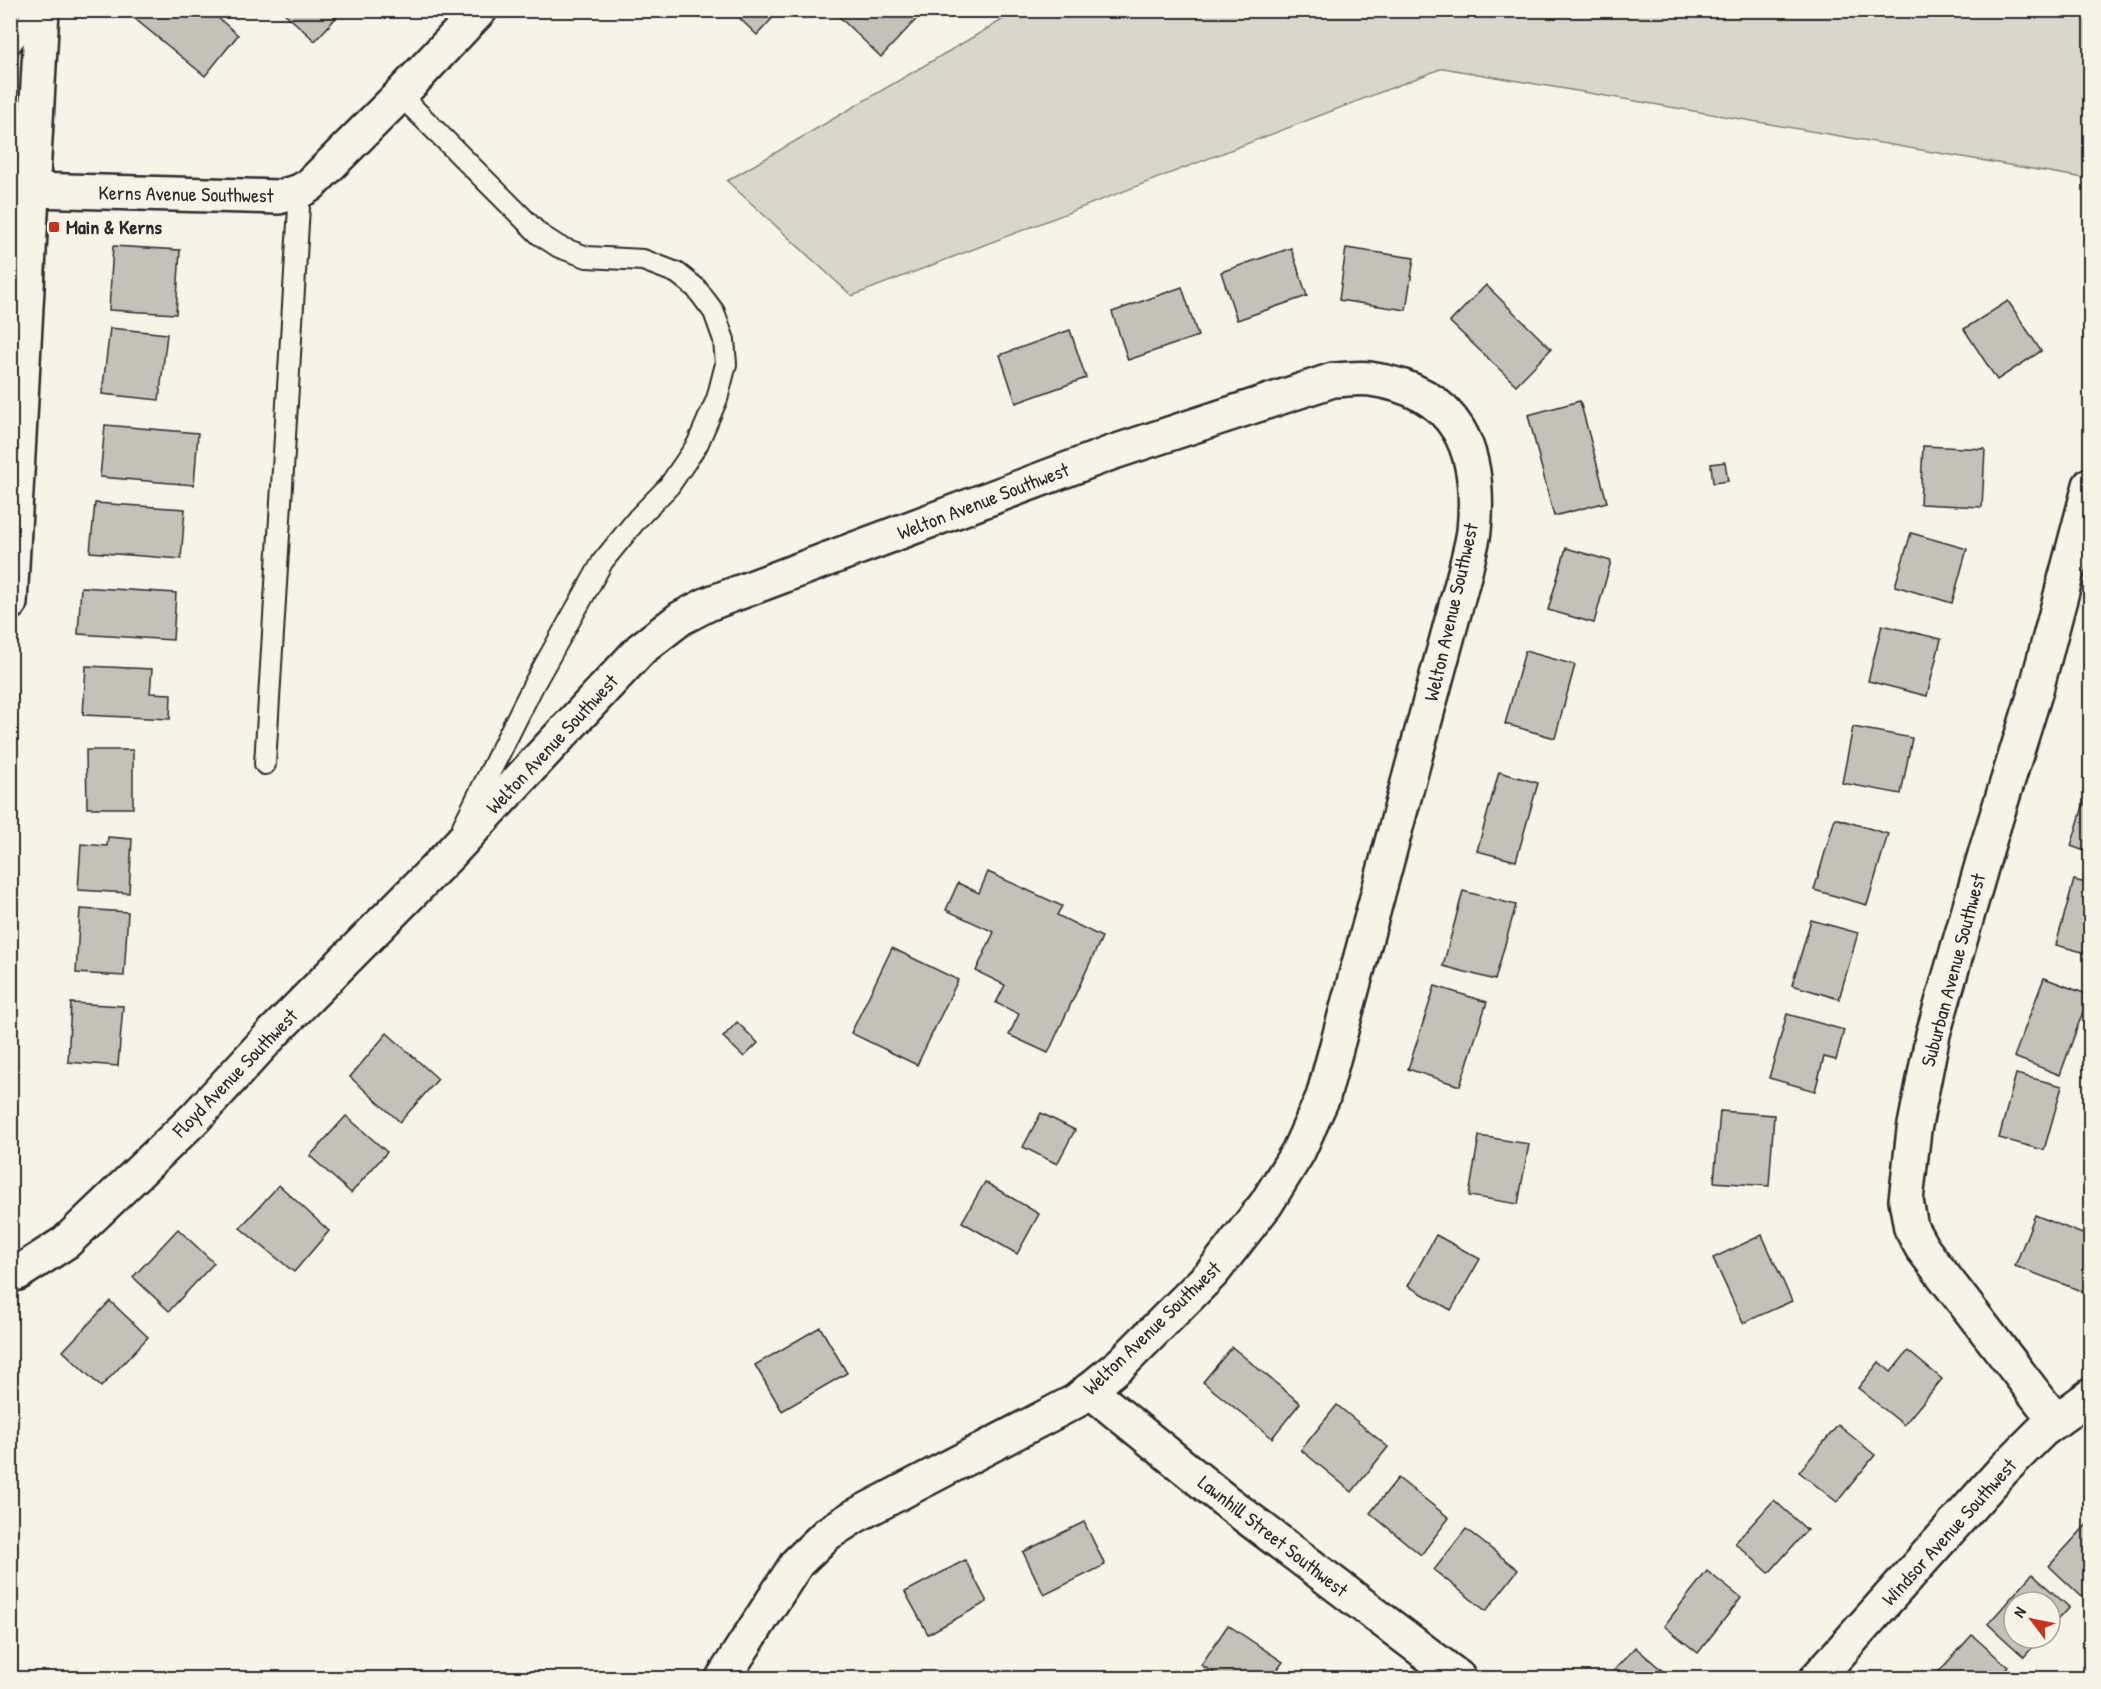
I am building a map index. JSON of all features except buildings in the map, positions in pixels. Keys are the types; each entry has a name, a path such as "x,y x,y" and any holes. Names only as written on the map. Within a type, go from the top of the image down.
{"street":[{"path":"10,603 42,10"},
{"name":"Kerns Avenue Southwest","path":"33,190 279,197 300,191 310,185 400,95 480,10"},
{"name":"Welton Avenue Southwest","path":"448,856 641,649 681,618 708,604 1111,453 1333,380 1369,379 1410,389 1440,407 1460,431 1472,459 1475,485 1473,532 1462,583 1323,1097 1298,1152 1266,1204 1214,1272 1122,1363 1076,1401 855,1516 827,1534 797,1563 723,1678"},
{"name":"Suburban Avenue Southwest","path":"2055,1420 1922,1248 1911,1228 1906,1200 1914,1130 1933,1034 1988,844 2037,690 2091,484"},
{"name":"Floyd Avenue Southwest","path":"10,1275 18,1273 66,1242 195,1118 273,1033 448,856"},
{"name":"Lawnhill Street Southwest","path":"1089,1390 1228,1503 1459,1678"},
{"name":"Windsor Avenue Southwest","path":"1817,1678 2003,1470 2055,1420 2091,1395"}],"lane":[{"path":"10,45 36,10"},
{"path":"400,95 539,234 559,247 587,256 643,260 678,273 696,288 714,312 724,340 726,364 717,399 697,445 669,486 638,518 603,561 534,684 448,856"},
{"path":"266,764 300,191"}],"shaded area":[{"path":"1019,10 2090,11 2090,179 1443,68 852,296 727,181"}],"place":[{"name":"Main & Kerns","path":"54,227"}]}
